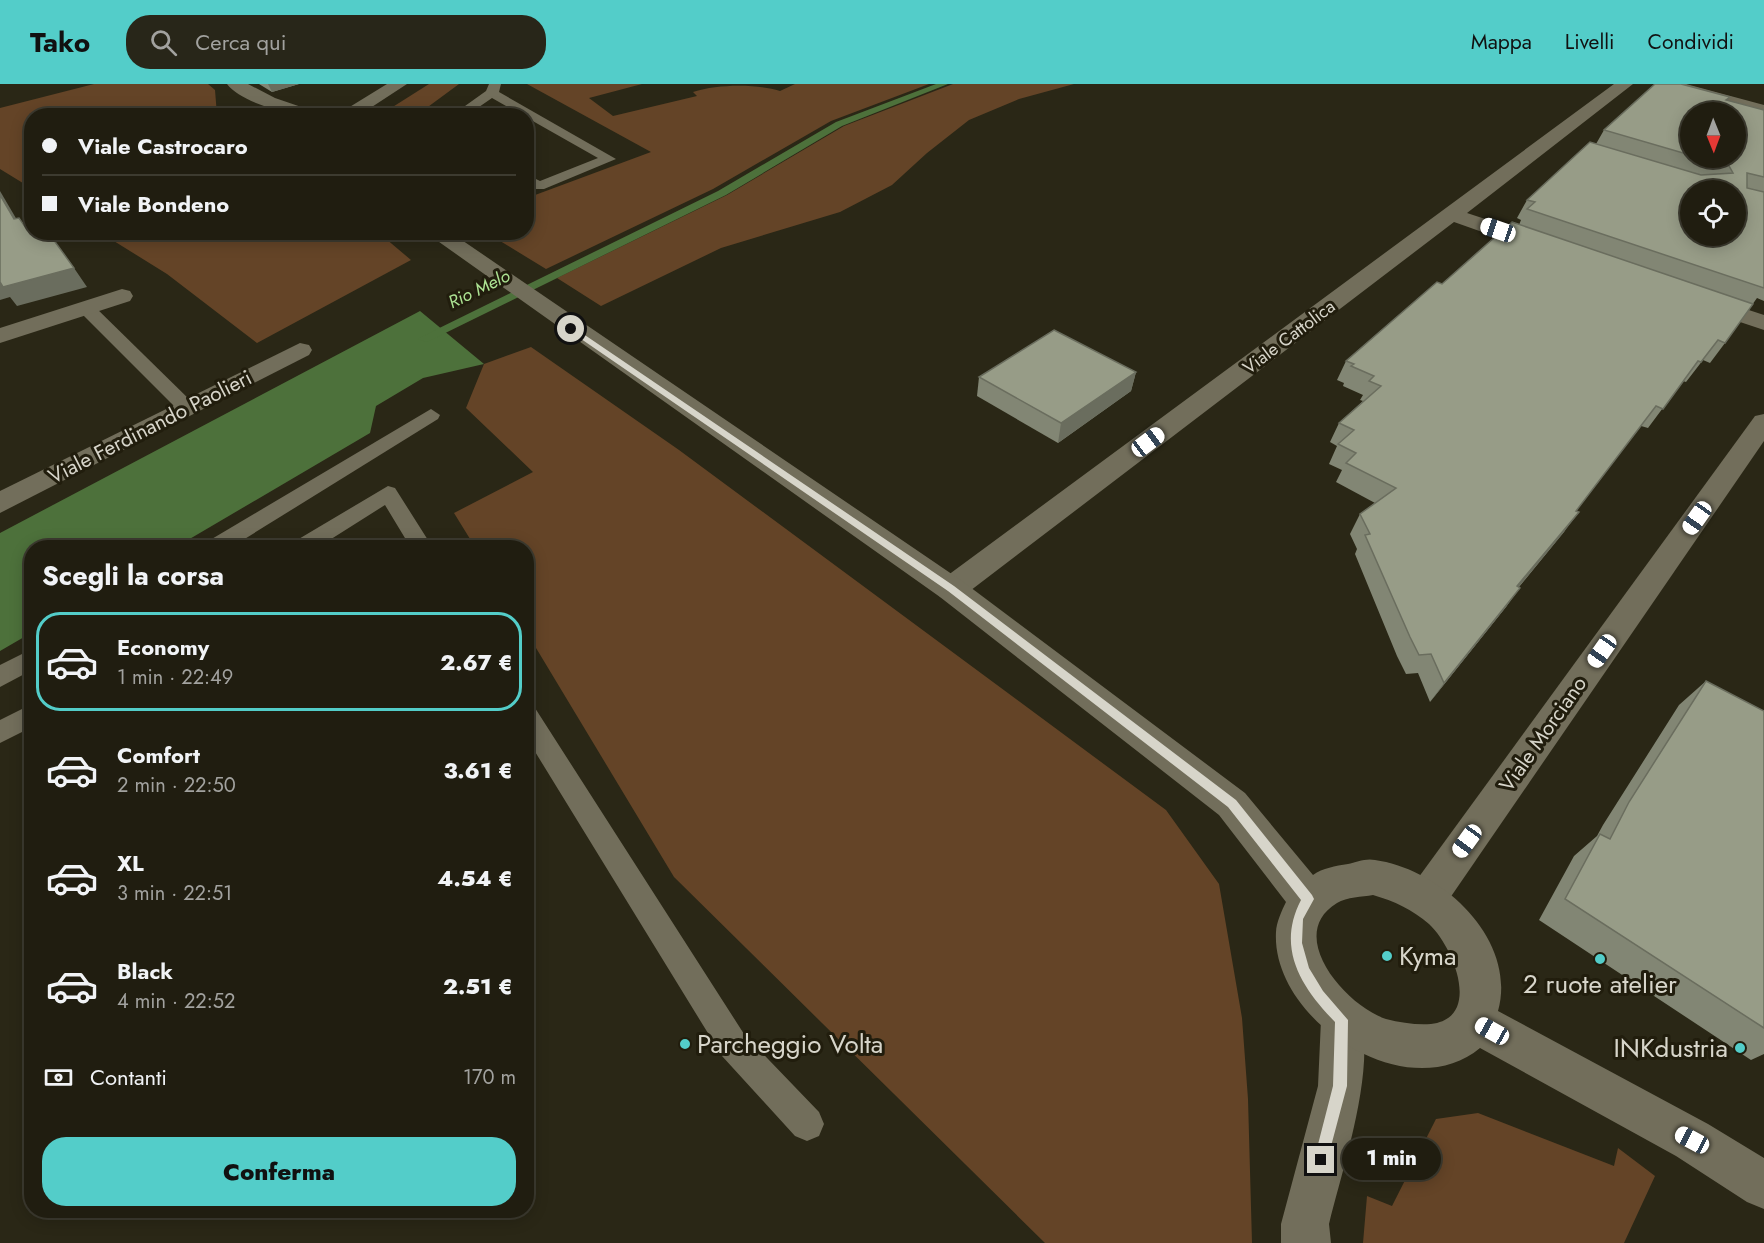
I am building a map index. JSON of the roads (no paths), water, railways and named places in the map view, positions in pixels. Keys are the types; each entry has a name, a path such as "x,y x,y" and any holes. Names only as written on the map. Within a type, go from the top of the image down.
{"street":[{"path":"358,108 399,84"},
{"name":"Viale Cattolica","path":"951,589 1454,215 1625,84"},
{"path":"1667,84 1764,110"},
{"path":"237,85 242,106"},
{"path":"237,85 269,102 286,108"},
{"path":"1549,142 1572,149"},
{"path":"1454,215 1565,254"},
{"path":"445,240 571,329 951,589 1232,804 1308,899"},
{"path":"0,336 122,296"},
{"path":"1686,296 1764,323"},
{"name":"Viale Ferdinando Paolieri","path":"0,503 300,350"},
{"name":"Viale Morciano","path":"1427,898 1764,422"},
{"path":"1373,877 1400,885 1427,898 1451,919 1469,944 1480,971 1482,997 1474,1021 1457,1038 1431,1047 1402,1046 1370,1037 1342,1020 1318,996 1303,970 1296,935 1298,919 1308,899 1325,885 1347,878 1373,877"},
{"path":"1306,1243 1305,1224 1340,1086 1342,1020"},
{"path":"1474,1021 1692,1140 1764,1185"}],"lane":[{"path":"468,108 494,88 526,108"},
{"path":"534,113 609,159 539,186 534,183"},
{"path":"86,308 187,408"},
{"path":"226,540 431,415"},
{"path":"313,540 388,493 417,540"},
{"path":"0,677 24,663"},
{"path":"0,734 24,719"},
{"path":"534,728 733,1045 807,1124"}],"waterway":[{"name":"Rio Melo","path":"423,339 722,193 839,124 944,84"}],"place":[{"name":"Kyma","path":"1387,956"},
{"name":"2 ruote atelier","path":"1600,959"},
{"name":"Parcheggio Volta","path":"685,1044"},
{"name":"INKdustria","path":"1740,1048"}]}
